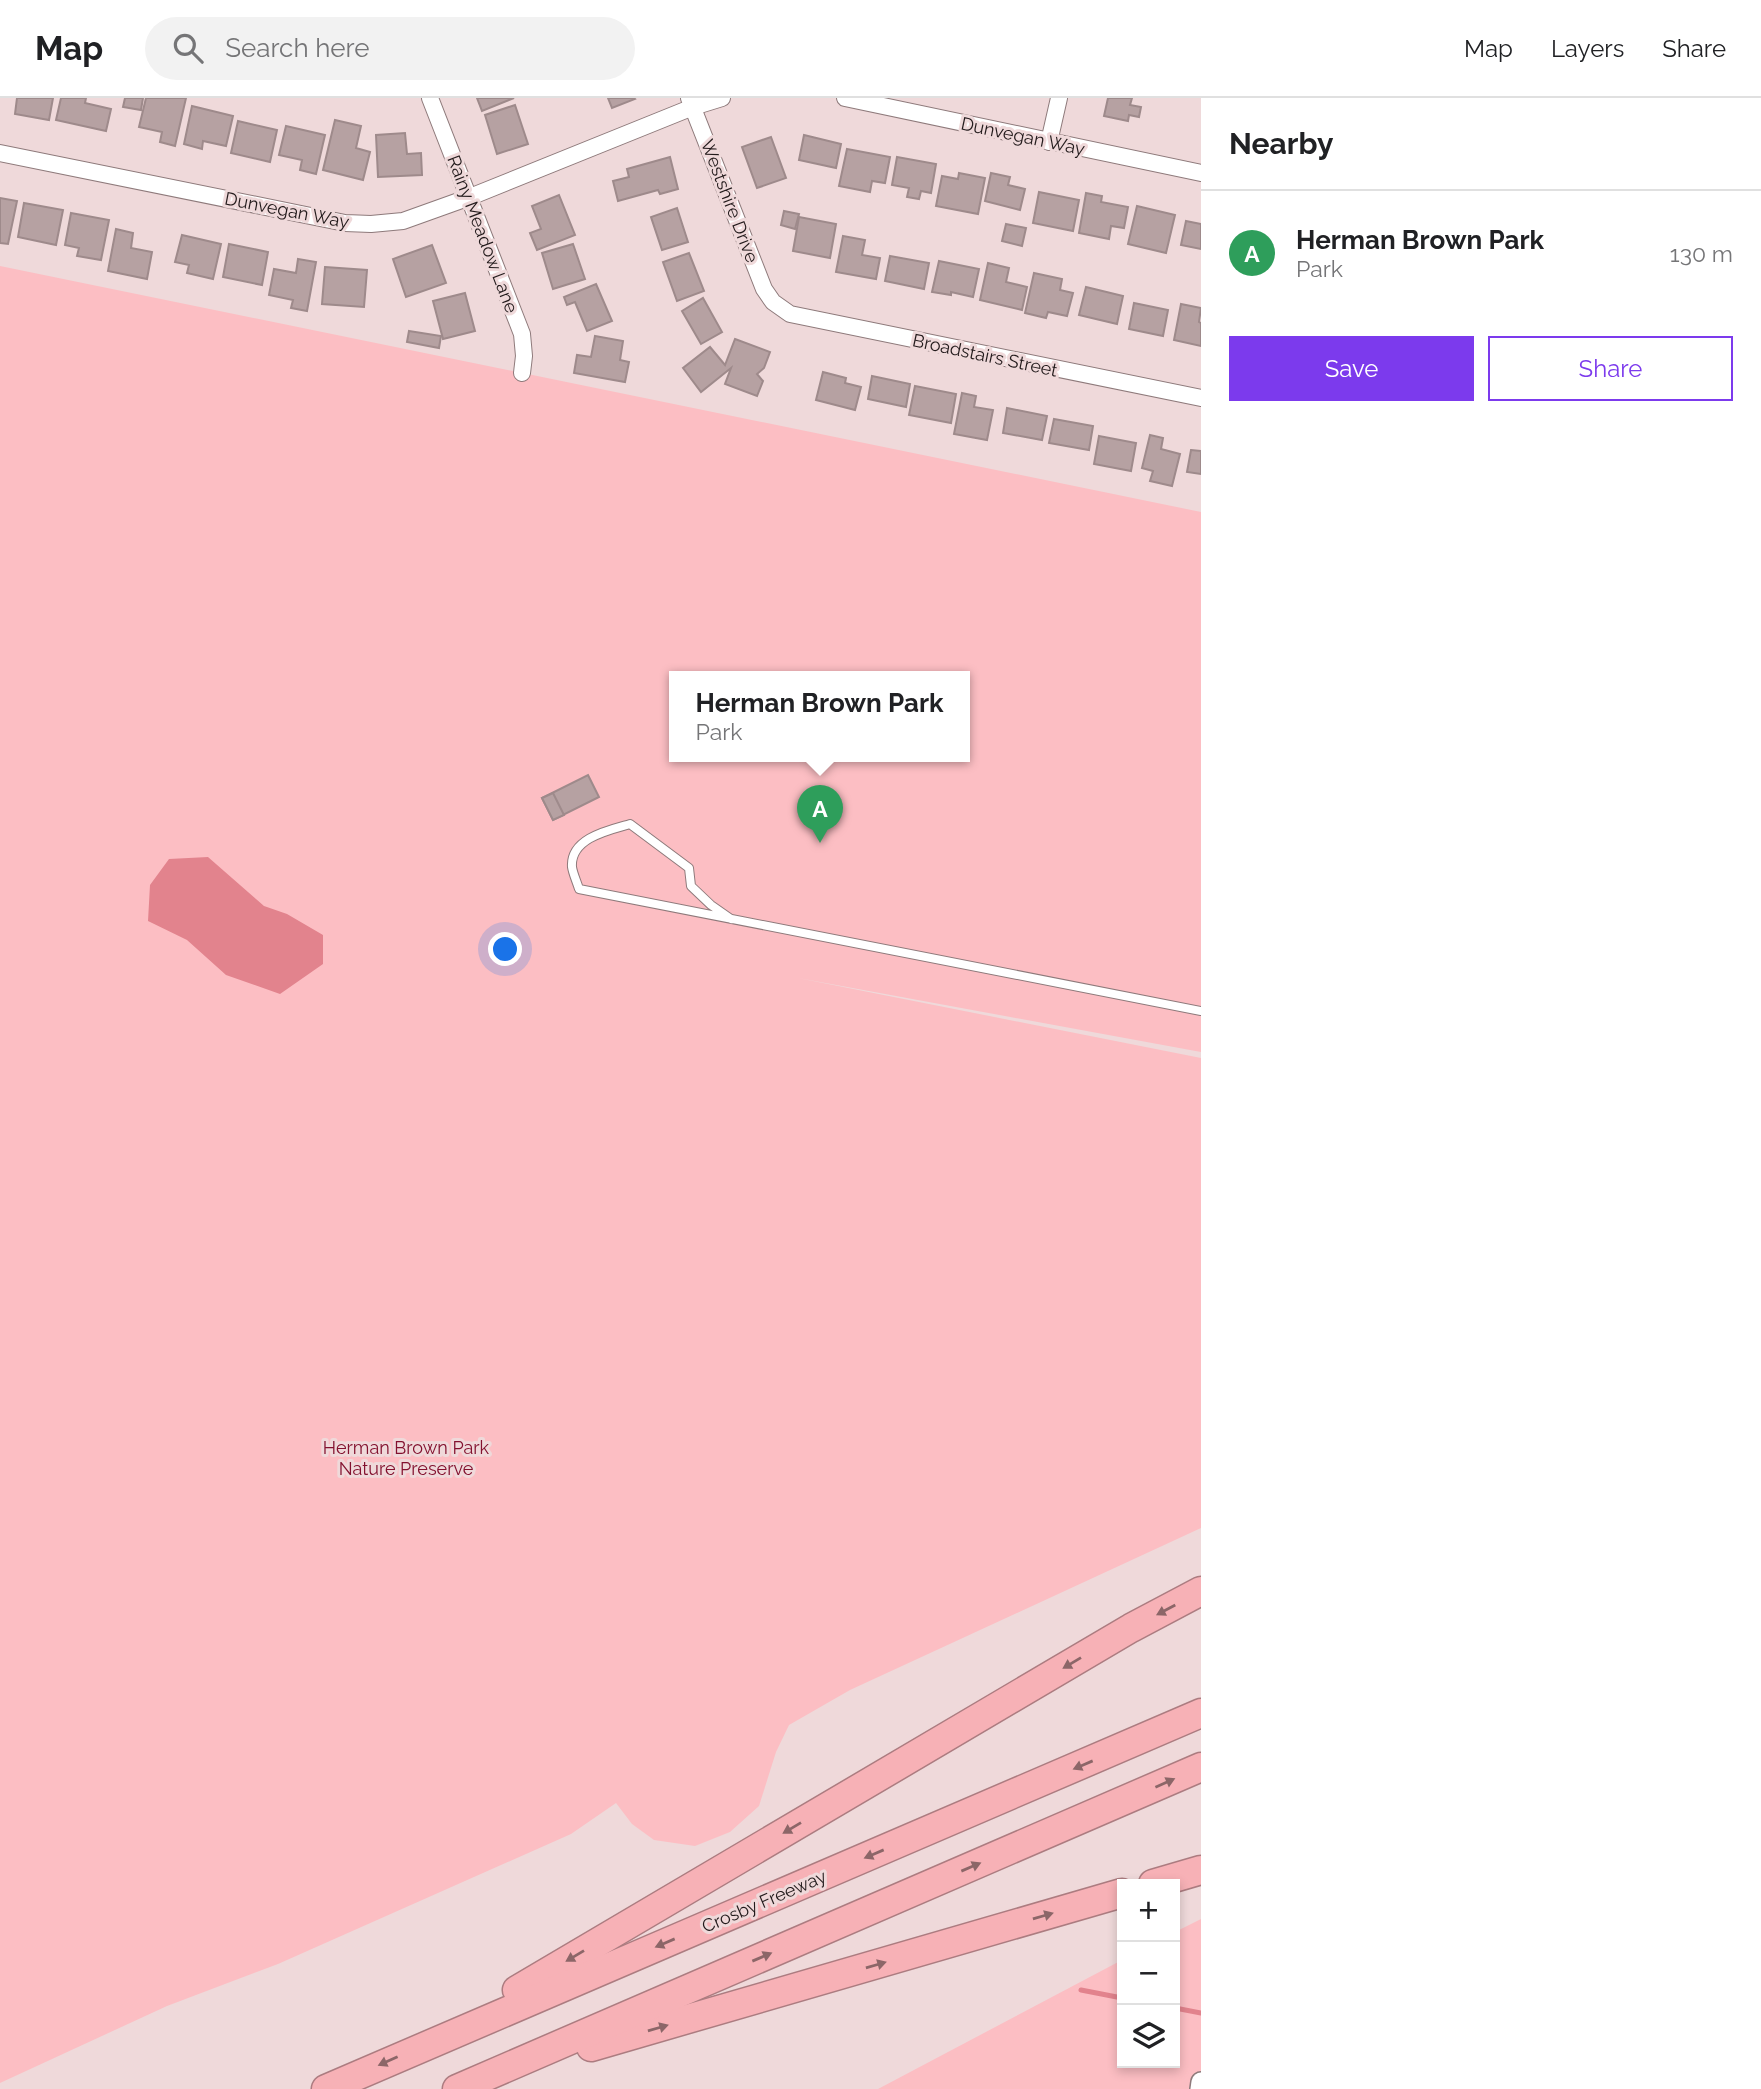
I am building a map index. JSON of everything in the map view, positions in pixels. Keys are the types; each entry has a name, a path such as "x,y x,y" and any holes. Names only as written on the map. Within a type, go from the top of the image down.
{"highway":[{"path":"420,2047 1131,1628 1201,1591"},
{"name":"Crosby Freeway","path":"326,2089 1201,1713"},
{"path":"466,2085 1201,1767"},
{"path":"1170,1879 1201,1870"},
{"path":"466,2085 1117,1894"}],"street":[{"name":"Rainy Meadow Lane","path":"430,98 522,334 522,373"},
{"name":"Dunvegan Way","path":"0,153 345,223 371,224 403,221 470,197 691,102 722,98"},
{"name":"Dunvegan Way","path":"845,98 1201,173"},
{"path":"1049,142 1059,98"},
{"name":"Westshire Drive","path":"691,102 764,289 773,302"},
{"name":"Broadstairs Street","path":"773,302 790,314 1201,398"},
{"path":"1200,2089 1201,2082"}],"lane":[{"path":"731,919 691,886 689,868 630,824 593,835 575,852 572,867 579,889 731,919 1201,1011"}],"green space":[{"name":"Herman Brown Park Nature Preserve","path":"0,266 1201,512 1201,1052 798,978 1201,1058 1201,1528 850,1690 789,1725 776,1752 759,1806 730,1832 695,1846 654,1840 632,1824 616,1803 571,1834 278,1964 167,2006 0,2083"},
{"path":"1201,1919 1201,2089 878,2089 1117,1963 1117,2068 1180,2068 1180,1930"}],"shaded area":[{"path":"208,857 264,906 287,914 323,935 323,964 280,994 226,975 187,940 148,921 150,885 169,859"}],"building":[{"path":"17,98 53,98 49,120 15,114"},
{"path":"61,98 86,98 85,103 111,109 106,131 56,120"},
{"path":"125,98 143,98 141,110 123,107"},
{"path":"146,98 186,98 175,146 160,142 162,132 139,127"},
{"path":"477,98 514,98 482,111"},
{"path":"608,98 634,98 635,99 612,108"},
{"path":"1108,98 1132,98 1130,105 1141,107 1139,117 1129,115 1128,121 1104,116"},
{"path":"515,105 528,144 497,154 485,115"},
{"path":"192,106 233,116 226,146 203,141 202,149 184,144"},
{"path":"335,120 361,126 356,148 370,152 363,180 323,170"},
{"path":"238,121 277,130 270,162 231,153"},
{"path":"286,126 325,135 316,174 300,170 302,160 279,155"},
{"path":"405,133 407,154 421,153 422,175 378,177 376,135"},
{"path":"804,135 841,144 836,168 799,160"},
{"path":"771,137 786,178 757,188 742,147"},
{"path":"847,149 890,157 885,183 872,181 870,192 839,186"},
{"path":"670,157 678,189 660,194 658,190 618,201 613,181 629,177 627,169"},
{"path":"897,157 936,164 931,193 921,191 919,199 907,197 909,188 892,185"},
{"path":"959,173 985,178 978,214 936,206 942,176 958,179"},
{"path":"991,173 1010,177 1008,185 1025,189 1020,210 985,201"},
{"path":"1039,192 1079,200 1073,231 1033,223"},
{"path":"1086,193 1102,196 1101,202 1128,207 1124,228 1111,226 1109,239 1079,233"},
{"path":"559,195 575,235 537,250 530,233 541,229 532,206"},
{"path":"0,198 17,201 8,244 0,243"},
{"path":"24,203 63,210 56,245 18,237"},
{"path":"1137,206 1175,215 1166,253 1128,244"},
{"path":"677,208 688,242 662,250 651,217"},
{"path":"784,211 799,214 795,229 781,225"},
{"path":"71,213 109,220 101,260 77,256 79,248 65,245"},
{"path":"799,217 836,224 830,258 793,251"},
{"path":"1186,221 1201,224 1201,249 1181,245"},
{"path":"1006,224 1026,228 1022,246 1002,241"},
{"path":"116,229 133,233 131,248 152,252 147,279 108,271"},
{"path":"182,235 221,244 213,279 187,273 189,265 175,262"},
{"path":"843,236 865,240 862,255 880,258 876,279 836,272"},
{"path":"229,244 268,252 262,285 223,277"},
{"path":"573,244 585,279 553,289 542,253"},
{"path":"432,245 446,283 406,297 393,259"},
{"path":"689,253 704,291 677,301 663,262"},
{"path":"890,256 929,263 924,289 885,281"},
{"path":"298,259 316,262 307,311 291,308 293,300 269,295 274,269 296,273"},
{"path":"939,261 979,269 973,297 951,292 951,295 932,292"},
{"path":"988,263 1009,268 1006,282 1027,287 1022,310 980,300"},
{"path":"325,267 367,270 364,307 322,304"},
{"path":"1034,273 1062,279 1060,290 1073,293 1067,316 1048,312 1046,318 1025,313"},
{"path":"596,284 612,321 587,331 575,302 567,305 564,297"},
{"path":"1086,287 1123,296 1117,324 1079,315"},
{"path":"465,293 475,331 443,339 433,301"},
{"path":"703,298 722,332 701,344 682,311"},
{"path":"1134,303 1168,310 1163,336 1129,329"},
{"path":"1181,304 1201,308 1201,346 1174,340"},
{"path":"409,331 441,336 439,348 407,342"},
{"path":"595,336 623,341 620,360 629,362 625,382 574,373 577,355 591,357"},
{"path":"735,339 770,352 764,368 757,374 763,381 757,396 725,384 731,368 701,392 683,368 710,347 725,365"},
{"path":"823,372 846,378 845,383 861,387 855,410 816,400"},
{"path":"872,376 910,384 906,407 868,399"},
{"path":"915,386 956,394 951,423 909,415"},
{"path":"962,393 976,396 974,407 993,410 987,440 954,434"},
{"path":"1007,408 1047,416 1042,440 1003,433"},
{"path":"1054,419 1093,426 1089,450 1049,443"},
{"path":"1150,435 1163,438 1161,449 1180,454 1172,486 1150,481 1153,471 1142,468"},
{"path":"1099,436 1136,443 1131,471 1094,464"},
{"path":"1191,450 1201,451 1201,474 1187,472"},
{"path":"588,775 599,797 553,820 542,798"},
{"path":"553,793 564,815 553,820 542,798"}],"waterway":[{"path":"1081,1990 1117,1997"},
{"path":"1180,2009 1201,2013"}],"place":[{"name":"Herman Brown Park","path":"820,843"}]}
